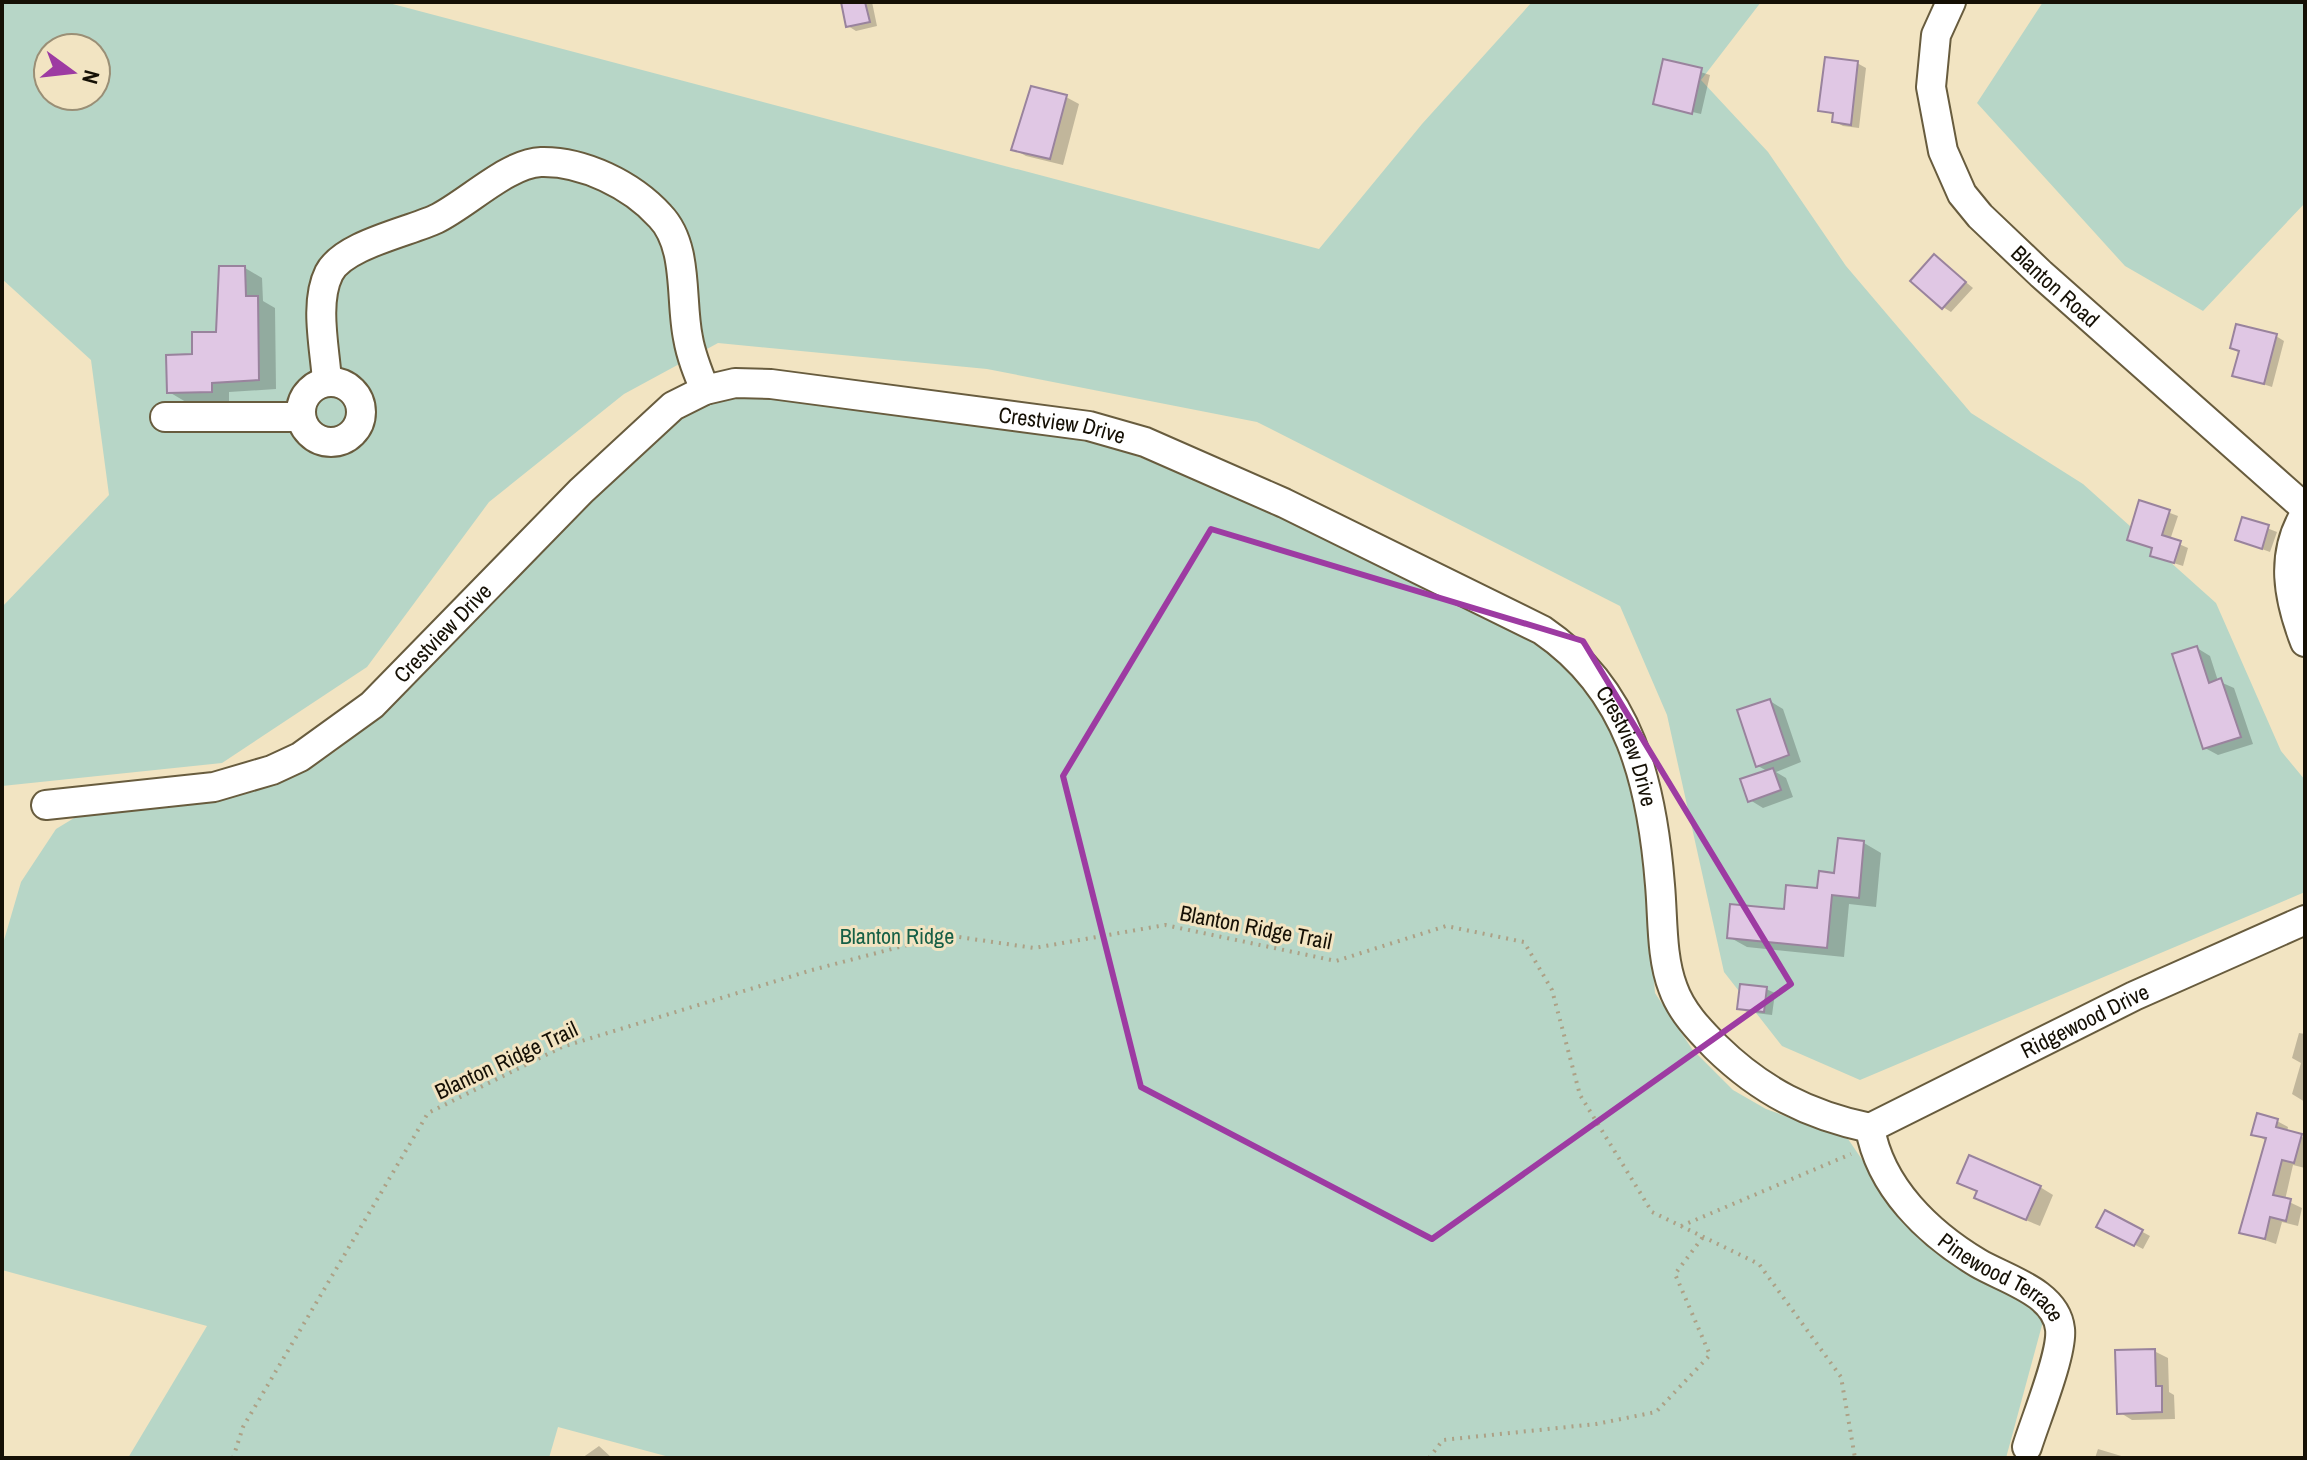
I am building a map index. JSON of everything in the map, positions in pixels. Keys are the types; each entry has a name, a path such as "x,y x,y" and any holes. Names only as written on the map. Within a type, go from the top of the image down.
{"street":[{"name":"Blanton Road","path":"1951,2 1936,35 1931,87 1943,151 1962,194 1980,216 2041,274 2305,511"},
{"path":"327,381 323,290 330,270 345,256 453,211 509,173 529,163 545,162 593,172 620,184 662,217 676,244 688,340 705,390"},
{"path":"327,381 347,385 360,400 361,420 357,429 340,441 330,442 311,435 301,417 304,398 310,390 327,381"},
{"name":"Crestview Drive","path":"46,805 214,787 272,770 300,757 372,705 581,491 673,406 705,390 735,383 771,384 1089,426 1145,442 1201,466 1542,630 1569,649 1592,671 1610,696 1634,751 1653,815 1672,988 1686,1013 1736,1066 1765,1090 1871,1136"},
{"path":"165,417 301,417"},
{"path":"2305,511 2293,534 2288,571 2305,642"},
{"name":"Ridgewood Drive","path":"1871,1136 2134,996 2305,920"},
{"name":"Pinewood Terrace","path":"1871,1136 1898,1194 1922,1220 1977,1262 2041,1298 2058,1319 2061,1333 2057,1350 2027,1447"}],"path":[{"name":"Blanton Ridge Trail","path":"233,1458 243,1427 428,1113 562,1047 812,970 945,935 1034,948 1165,925 1336,961 1446,926 1524,942 1552,990 1580,1095 1652,1212 1759,1264 1841,1377 1855,1458"},
{"path":"1681,1226 1871,1136"},
{"path":"1429,1458 1443,1440 1596,1424 1656,1412 1710,1355 1675,1274 1703,1237"}],"highlighted area":[{"path":"1211,529 1583,641 1791,984 1432,1239 1141,1087 1063,776"}],"green space":[{"path":"2,2 385,2 1319,249 1422,124 1532,2 1761,2 1701,80 1768,152 1846,266 1971,413 2083,484 2216,603 2281,751 2305,780 2305,892 1860,1080 1782,1046 1724,972 1667,715 1620,606 1257,422 987,369 718,343 624,394 489,502 367,667 222,763 2,786 2,607 109,495 91,360 2,279"},
{"path":"2043,2 2305,2 2305,203 2203,311 2125,266 1977,103"},
{"name":"Blanton Ridge","path":"745,392 1071,434 1246,500 1529,634 1562,655 1611,723 1625,757 1642,826 1655,993 1692,1049 1733,1090 1766,1109 1848,1139 1878,1183 2045,1314 2006,1458 673,1458 558,1427 549,1458 128,1458 207,1326 2,1270 2,947 21,882 56,829 84,812 207,800 289,778 336,751 509,586 653,439 688,409"}],"building":[{"path":"841,2 865,2 870,22 846,27"},
{"path":"1825,57 1858,61 1851,125 1832,122 1833,113 1818,111"},
{"path":"1663,59 1702,68 1692,114 1653,104"},
{"path":"1031,86 1067,95 1050,159 1011,150"},
{"path":"1934,254 1966,282 1942,309 1910,281"},
{"path":"219,266 245,266 246,296 258,296 259,380 212,383 212,392 167,393 166,355 192,354 192,332 216,332"},
{"path":"2236,324 2277,334 2264,384 2232,376 2239,351 2230,348"},
{"path":"2139,500 2170,510 2162,535 2181,541 2174,563 2150,556 2152,548 2127,540"},
{"path":"2242,517 2269,525 2262,549 2235,540"},
{"path":"2197,646 2209,683 2221,678 2241,737 2203,749 2172,654"},
{"path":"1770,699 1789,755 1756,767 1737,710"},
{"path":"1773,768 1781,790 1748,802 1740,779"},
{"path":"1838,838 1864,841 1859,898 1832,895 1827,948 1727,938 1730,904 1784,909 1786,885 1817,888 1819,871 1834,873"},
{"path":"1740,984 1767,987 1764,1012 1737,1009"},
{"path":"2257,1113 2278,1119 2276,1127 2302,1134 2294,1163 2282,1160 2273,1195 2291,1199 2286,1221 2270,1217 2265,1239 2239,1233 2266,1138 2251,1135"},
{"path":"1969,1155 2041,1186 2026,1220 1974,1198 1977,1191 1957,1183"},
{"path":"2105,1210 2143,1230 2134,1246 2096,1227"},
{"path":"2155,1349 2156,1386 2162,1386 2162,1412 2117,1414 2115,1350"}]}
